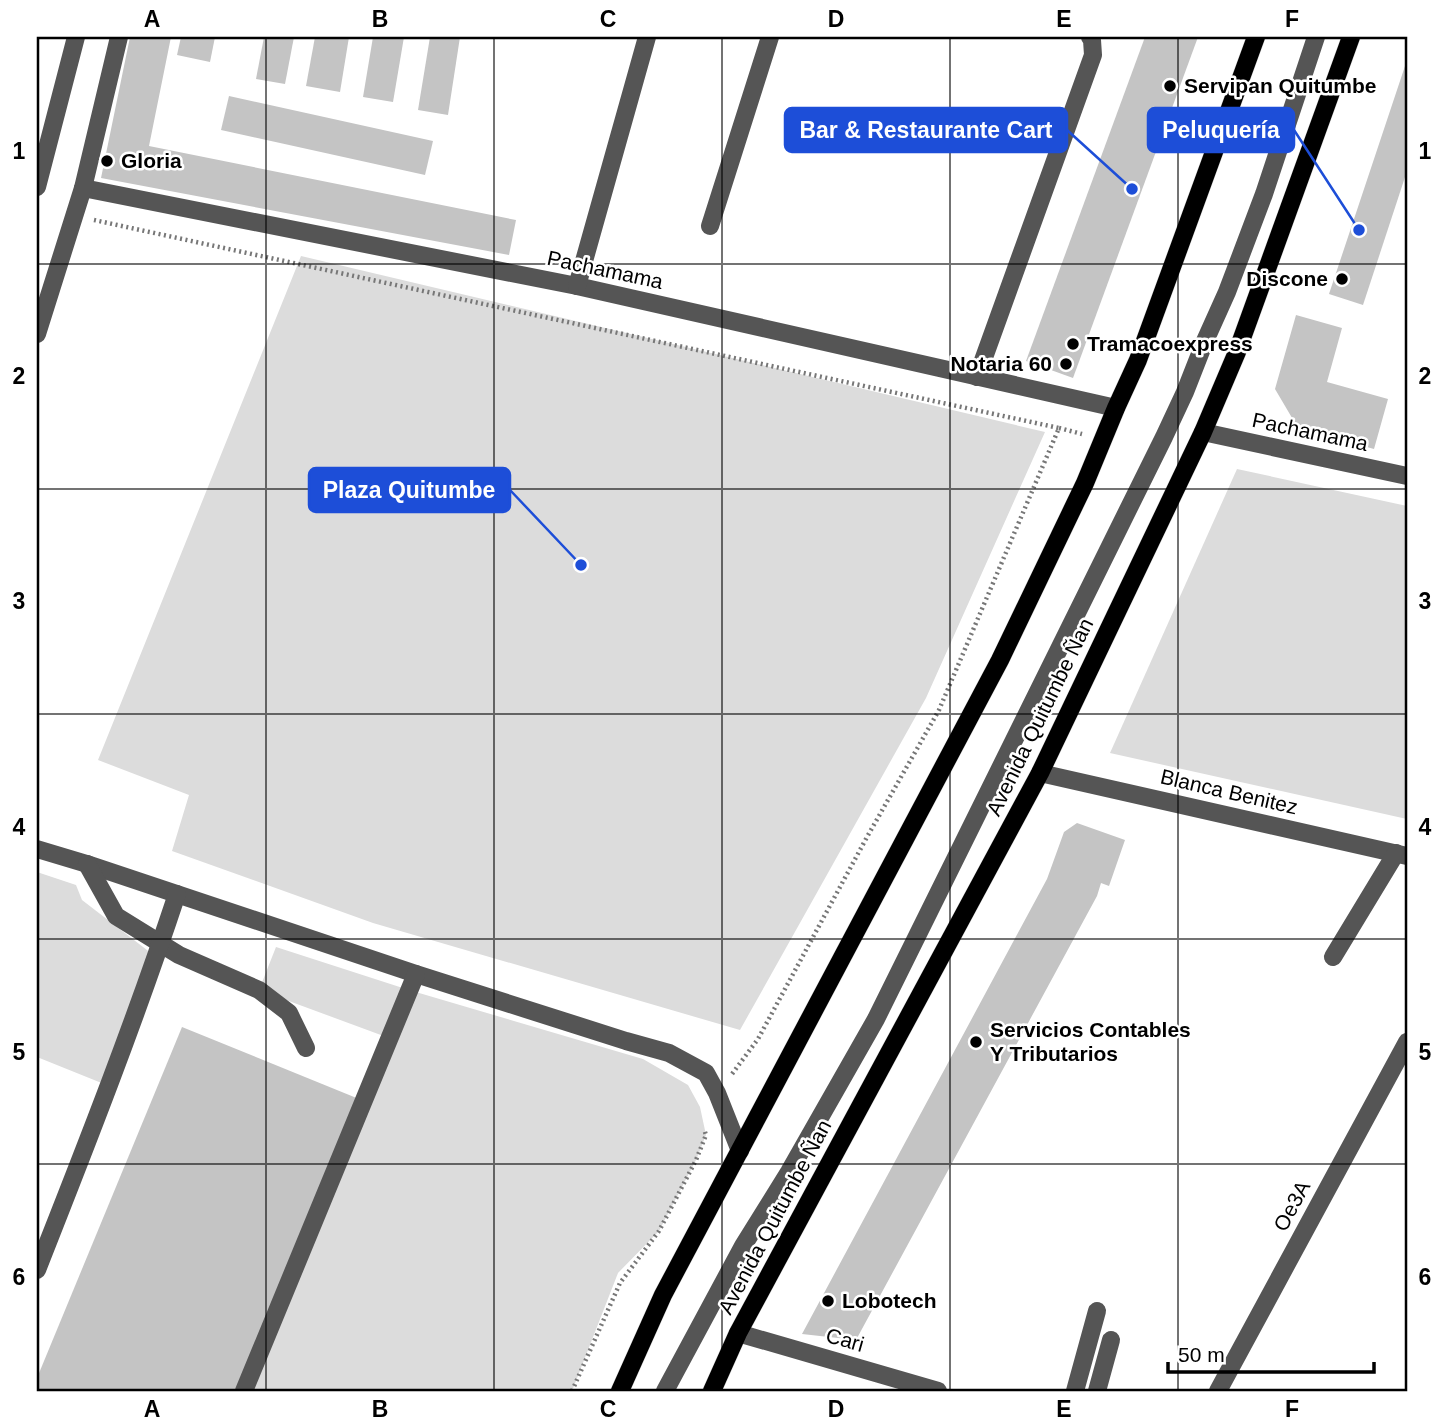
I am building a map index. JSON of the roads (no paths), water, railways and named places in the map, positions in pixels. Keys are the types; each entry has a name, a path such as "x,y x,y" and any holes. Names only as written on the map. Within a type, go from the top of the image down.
{"main road":[{"path":"620,1391 663,1295 1000,660 1085,483 1138,360 1256,37"},
{"name":"Avenida Quitumbe Ñan","path":"712,1391 738,1333 1040,773 1203,432 1237,352 1350,37"}],"street":[{"path":"38,180 76,37"},
{"path":"37,334 83,188 119,37"},
{"path":"577,286 647,37"},
{"path":"710,226 770,37"},
{"path":"977,377 1093,55 1090,37"},
{"path":"665,1391 743,1246 876,1019 1164,437 1227,292 1276,158 1316,37"},
{"name":"Pachamama","path":"83,188 577,286 1116,408"},
{"name":"Pachamama","path":"1203,432 1407,476"},
{"name":"Blanca Benitez","path":"1040,773 1402,855"},
{"path":"37,849 416,974 669,1053 706,1073 718,1093 740,1151"},
{"path":"1333,957 1402,855"},
{"path":"87,864 116,916 179,955 259,990 289,1013 306,1048"},
{"path":"37,1270 109,1086 177,894"},
{"path":"244,1391 416,974"},
{"name":"Oe3A","path":"1218,1391 1407,1042"},
{"path":"1075,1391 1097,1311"},
{"name":"Cari","path":"738,1333 938,1391"},
{"path":"1097,1391 1111,1340"}],"place":[{"name":"Servipan Quitumbe","path":"1170,86"},
{"name":"Gloria","path":"107,161"},
{"name":"Bar & Restaurante Cart","path":"1132,189"},
{"name":"Peluquería","path":"1359,230"},
{"name":"Discone","path":"1342,279"},
{"name":"Tramacoexpress","path":"1073,344"},
{"name":"Notaria 60","path":"1066,364"},
{"name":"Plaza Quitumbe","path":"581,565"},
{"name":"Servicios Contables Y Tributarios","path":"976,1042"},
{"name":"Lobotech","path":"828,1301"}]}
